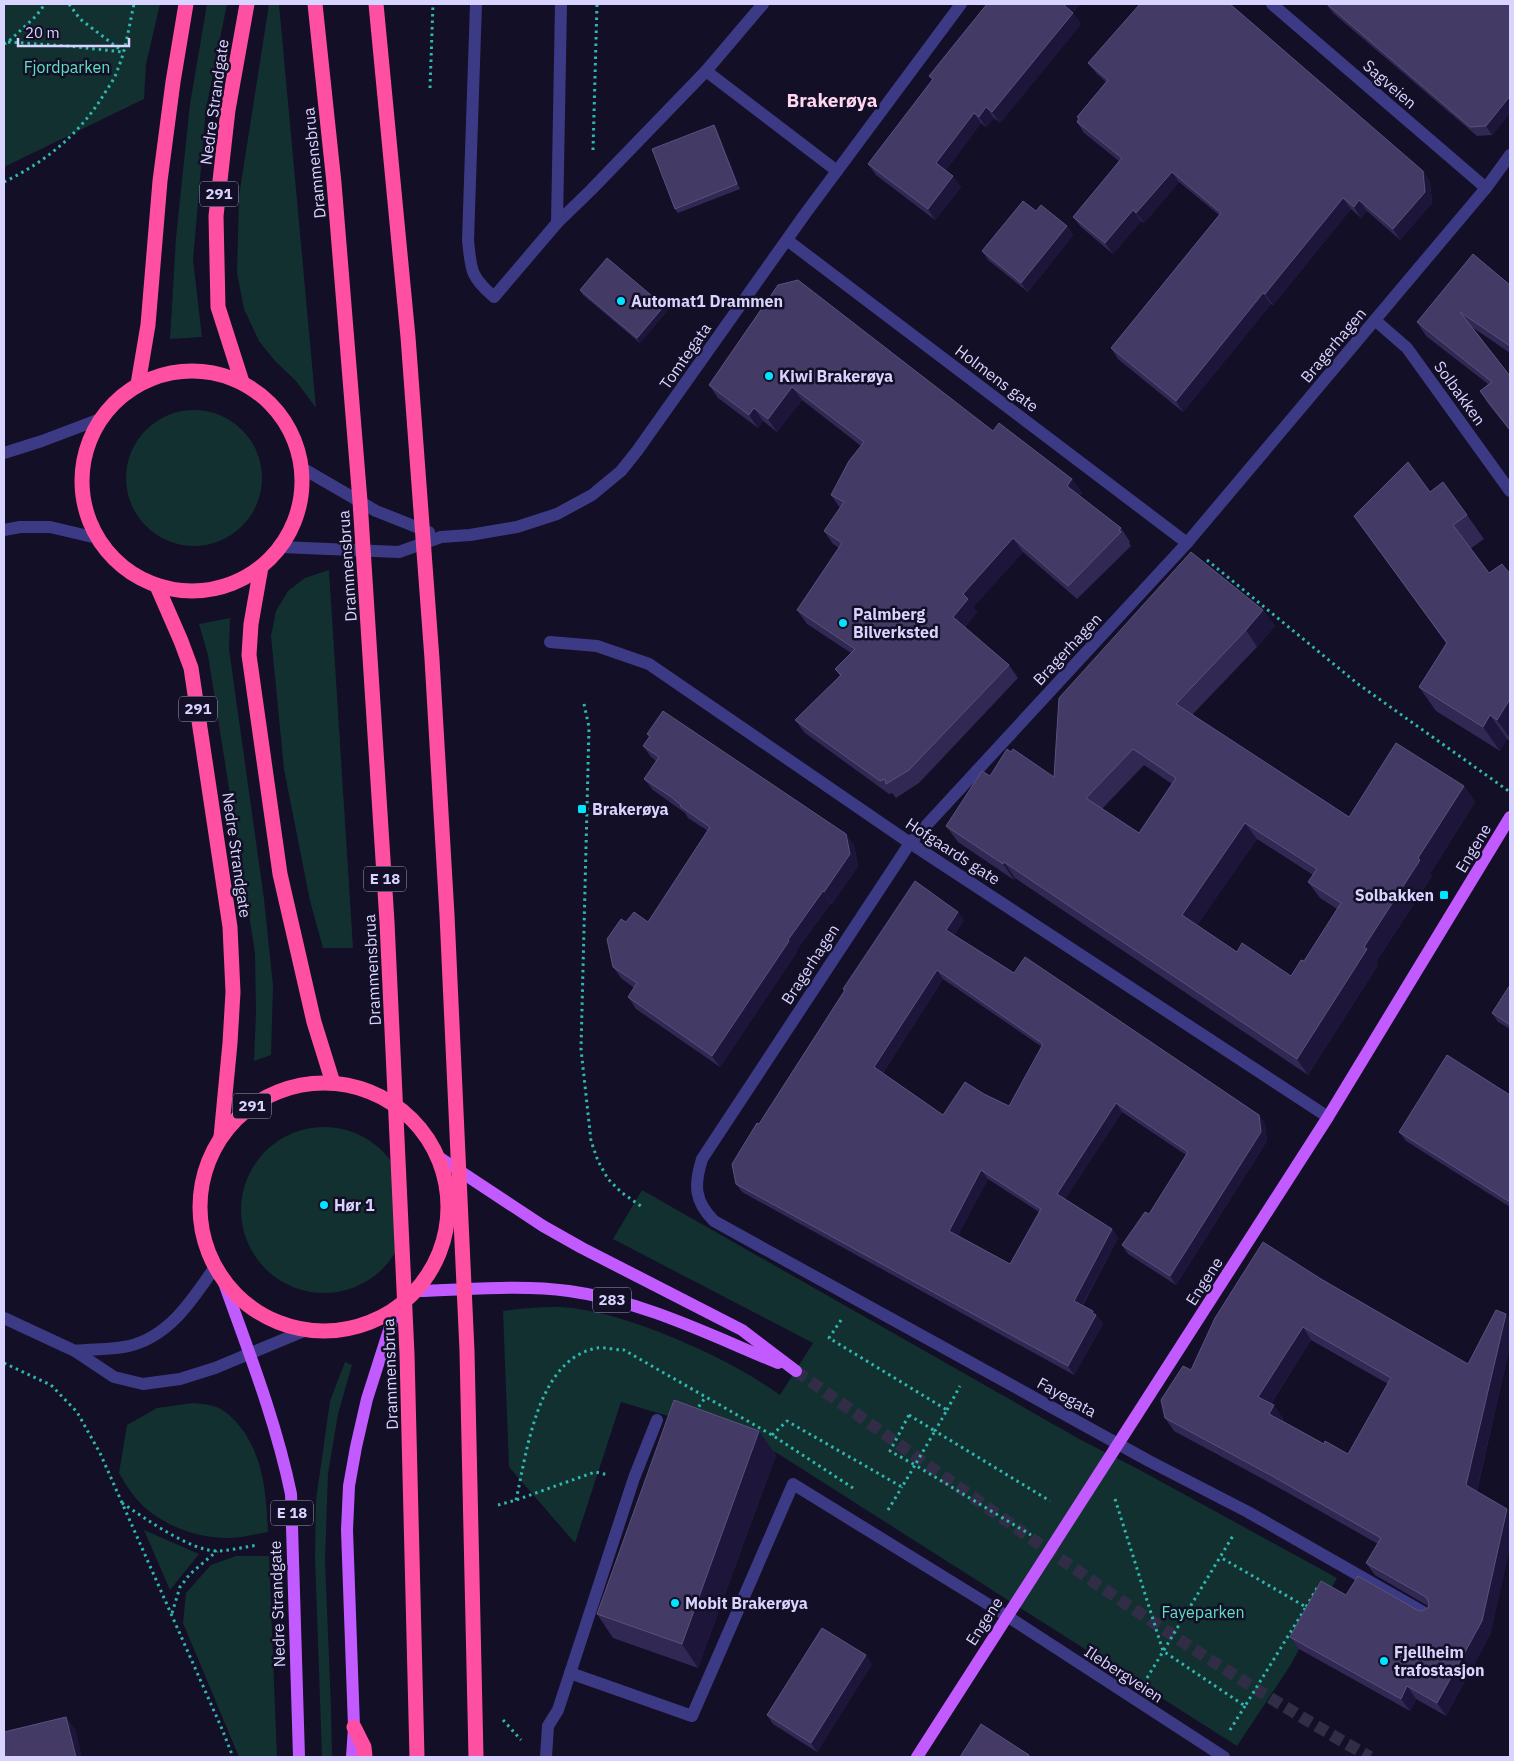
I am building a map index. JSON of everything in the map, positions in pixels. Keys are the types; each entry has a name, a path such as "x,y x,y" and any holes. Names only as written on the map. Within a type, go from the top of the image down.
{"highway":[{"path":"138,384 148,325 160,180 186,4"},
{"name":"Nedre Strandgate","path":"242,382 218,307 216,216 228,110 247,4"},
{"name":"Drammensbrua","path":"315,4 334,183 360,491 387,922 407,1354 416,1757"},
{"path":"376,4 409,347 432,659 447,915 466,1351 476,1757"},
{"path":"190,370 216,373 242,382 264,397 282,417 295,441 302,468 298,516 281,547 261,567 238,582 212,590 184,592 157,586 132,574 112,558 97,538 87,516 81,483 85,446 100,419 116,400 138,384 163,374 190,370"},
{"path":"261,567 251,624 249,655 280,874 314,1022 333,1083"},
{"name":"Nedre Strandgate","path":"157,586 191,668 230,927 233,992 221,1137"},
{"name":"291","path":"333,1083 373,1093 410,1117 426,1136 437,1156 445,1179 448,1203 447,1227 441,1250 430,1272 416,1291 396,1308 375,1321 352,1329 328,1332 304,1330 280,1324 258,1313 238,1298 219,1274 204,1241 199,1215 201,1188 208,1162 221,1137 238,1118 258,1102 282,1090 307,1084 333,1083"},
{"path":"354,1727 364,1747 364,1757"}],"main road":[{"name":"Engene","path":"917,1757 1328,1117 1510,817"},
{"name":"283","path":"416,1291 541,1289 569,1291 621,1302 697,1328 796,1371 742,1330 543,1226 437,1156"},
{"name":"Nedre Strandgate","path":"219,1274 250,1354 283,1457 290,1494 299,1757"},
{"path":"352,1757 354,1727 347,1530 349,1486 367,1399 396,1308"}],"street":[{"path":"476,4 468,240 470,267 479,284 494,297 557,224 706,71 763,4"},
{"path":"557,224 561,4"},
{"name":"Tomtegata","path":"281,547 399,552 441,537 470,535 517,527 557,514 592,495 621,471 637,452 787,240 961,4"},
{"name":"Sagveien","path":"1272,4 1486,188"},
{"path":"706,71 838,171"},
{"name":"Bragerhagen","path":"698,1196 696,1180 702,1159 910,843 1186,543 1376,321 1486,188 1510,155"},
{"name":"Holmens gate","path":"787,240 1186,543"},
{"name":"Solbakken","path":"1376,321 1407,348 1510,491"},
{"path":"4,453 100,419"},
{"name":"Tomtegata","path":"302,468 376,511 441,537"},
{"path":"4,530 20,527 50,527 97,538"},
{"name":"Hofgaards gate","path":"550,642 597,646 649,664 910,843 1328,1117"},
{"name":"Fayegata","path":"698,1196 704,1211 714,1221 1118,1444 1248,1512 1430,1616"},
{"path":"75,1351 128,1346 155,1337 173,1322 191,1301 219,1274"},
{"path":"4,1318 75,1351 114,1377 143,1384 180,1379 250,1354 304,1330"},
{"path":"546,1757 548,1726 558,1710 634,1478 657,1420"},
{"name":"Ilebergveien","path":"570,1674 692,1716 793,1484 1007,1616 1224,1757"}],"path":[{"path":"4,44 36,16 45,4"},
{"path":"69,4 80,20 123,52"},
{"path":"4,182 26,172 48,158 81,128 95,111 117,72 134,4"},
{"path":"430,88 433,4"},
{"path":"592,190 597,4"},
{"path":"8,42 123,52"},
{"path":"1186,543 1358,684 1510,792"},
{"path":"584,704 589,727 581,1049 591,1141 598,1161 608,1178 620,1192 642,1207"},
{"path":"842,1318 829,1338 947,1410"},
{"path":"634,1478 595,1472 516,1500 538,1412 552,1380 571,1358 598,1348 624,1350 772,1436 855,1489"},
{"path":"4,1363 51,1386 76,1412 100,1453 233,1757"},
{"path":"888,1510 961,1384"},
{"path":"1052,1547 890,1451 909,1416 1072,1514"},
{"path":"772,1436 787,1421 902,1487"},
{"path":"1104,1465 1163,1652 1245,1706 1306,1607 1220,1557"},
{"path":"122,1502 158,1527 192,1544 218,1551 258,1545"},
{"path":"880,1505 896,1515"},
{"path":"1134,1700 1248,1512"},
{"path":"172,1614 180,1587 190,1574 218,1551"},
{"path":"503,1719 522,1741"}],"green space":[{"name":"Fjordparken","path":"4,4 160,4 146,64 144,99 4,167"},
{"path":"207,4 227,4 206,109 193,260 202,337 170,339 176,238 190,104"},
{"path":"269,4 279,4 316,408 296,381 275,361 259,341 244,309 237,273 239,196"},
{"path":"194,410 220,416 242,430 256,452 262,478 256,504 242,526 220,540 194,546 168,540 146,526 132,504 126,478 132,452 146,430 168,416"},
{"path":"329,570 353,948 323,948 310,901 284,769 271,636 276,611 288,591 305,578"},
{"path":"230,618 229,649 264,899 273,986 271,1055 254,1061 256,1012 255,953 208,655 199,624"},
{"path":"316,1127 332,1127 356,1133 383,1151 401,1178 407,1210 401,1242 383,1269 356,1287 332,1293 316,1293 292,1287 271,1274 260,1263 247,1242 241,1218 241,1202 247,1178 260,1157 271,1146 292,1133"},
{"name":"Fayeparken","path":"642,1190 1081,1440 1138,1469 1337,1578 1290,1666 1237,1746 777,1453 678,1419 621,1402 575,1543 509,1467 503,1311 560,1307 619,1318 707,1352 751,1376 780,1395 813,1343 613,1239"},
{"path":"345,1362 352,1365 338,1414 328,1474 325,1560 332,1757 322,1757 315,1557 316,1500 330,1401"},
{"path":"193,1403 210,1405 223,1410 235,1420 246,1435 253,1448 262,1475 268,1532 239,1537 217,1538 177,1528 143,1506 130,1491 119,1473 127,1425 157,1408"},
{"path":"144,1530 199,1554 170,1590"},
{"path":"236,1556 269,1556 277,1757 239,1757 183,1623 186,1593 211,1565"}],"building":[{"path":"987,4 1065,4 1073,13 992,112 986,107 979,117 974,113 936,163 953,176 928,209 868,164 933,79 929,76"},
{"path":"1140,4 1230,4 1423,171 1425,192 1393,229 1359,200 1354,207 1343,198 1176,401 1111,348 1221,213 1172,172 1136,213 1133,210 1105,243 1073,217 1122,158 1077,122 1079,118 1077,117 1108,80 1088,63"},
{"path":"1327,4 1510,4 1510,96 1486,126 1470,127"},
{"path":"714,125 737,184 675,209 652,149"},
{"path":"1023,201 1036,211 1041,205 1067,226 1021,283 982,251"},
{"path":"1473,254 1510,285 1510,346 1460,312 1510,376 1510,430 1480,391 1492,382 1417,322"},
{"path":"607,258 664,306 637,338 580,290"},
{"path":"798,280 993,431 999,423 1072,479 1067,486 1121,528 1119,530 1121,532 1068,586 1013,538 963,594 968,599 953,617 1009,665 909,770 886,784 885,779 880,781 795,720 841,675 835,669 855,649 797,610 842,543 824,531 844,502 831,495 849,461 864,442 792,387 768,419 754,408 749,415 709,385 778,285"},
{"path":"1408,462 1430,492 1443,482 1467,515 1453,525 1489,573 1502,564 1510,574 1510,699 1497,720 1490,715 1483,727 1419,687 1447,643 1354,516"},
{"path":"1191,552 1263,610 1176,704 1349,817 1396,743 1464,786 1418,858 1420,860 1364,947 1367,949 1297,1059 1004,862 1003,864 946,826 982,771 990,776 1007,749 1011,752 1013,749 1054,777 1059,698","holes":["1133,749 1176,778 1139,833 1086,798","1245,823 1317,869 1308,882 1341,903 1304,961 1301,960 1291,976 1242,943 1237,952 1182,915"]},
{"path":"663,711 846,834 850,854 788,940 712,1056 628,997 637,983 613,967 607,939 621,919 626,922 634,912 648,922 710,827 680,806 670,796 644,779 659,757 643,746 650,736 647,734"},
{"path":"915,881 958,912 946,930 1014,973 1025,957 1259,1115 1261,1132 1170,1276 1122,1245 1145,1212 1149,1214 1188,1152 1116,1103 1057,1194 1112,1229 1074,1301 1093,1311 1092,1313 1096,1315 1068,1366 736,1184 732,1164 845,990 843,989","holes":["937,970 1043,1044 1009,1106 965,1082 943,1115 874,1067","981,1170 1041,1209 1010,1264 949,1231"]},
{"path":"1510,985 1510,1025 1492,1013"},
{"path":"1447,1055 1510,1095 1510,1202 1399,1132"},
{"path":"1263,1242 1321,1279 1468,1364 1496,1310 1506,1314 1466,1485 1507,1509 1482,1621 1437,1703 1407,1686 1401,1699 1290,1637 1321,1581 1346,1595 1358,1576 1417,1610 1422,1611 1428,1608 1429,1603 1426,1597 1366,1563 1381,1538 1165,1418 1161,1400 1183,1366 1191,1370 1215,1318","holes":["1303,1327 1391,1378 1348,1454 1325,1441 1324,1444 1269,1414 1274,1405 1258,1397"]},
{"path":"674,1400 759,1431 682,1644 597,1614"},
{"path":"822,1628 866,1655 811,1743 767,1715"},
{"path":"66,1717 76,1757 4,1757 4,1732"},
{"path":"981,1724 1029,1755 1028,1757 960,1757"}],"tunnel":[{"path":"796,1371 1007,1522 1150,1620 1295,1713 1370,1757"}],"place":[{"name":"Automat1 Drammen","path":"621,301"},
{"name":"Kiwi Brakerøya","path":"769,376"},
{"name":"Palmberg Bilverksted","path":"843,623"},
{"name":"Brakerøya","path":"582,809"},
{"name":"Solbakken","path":"1444,895"},
{"name":"Hør 1","path":"324,1205"},
{"name":"Mobit Brakerøya","path":"675,1603"},
{"name":"Fjellheim trafostasjon","path":"1384,1661"}],"district":[{"name":"Brakerøya","path":"832,100"}]}
